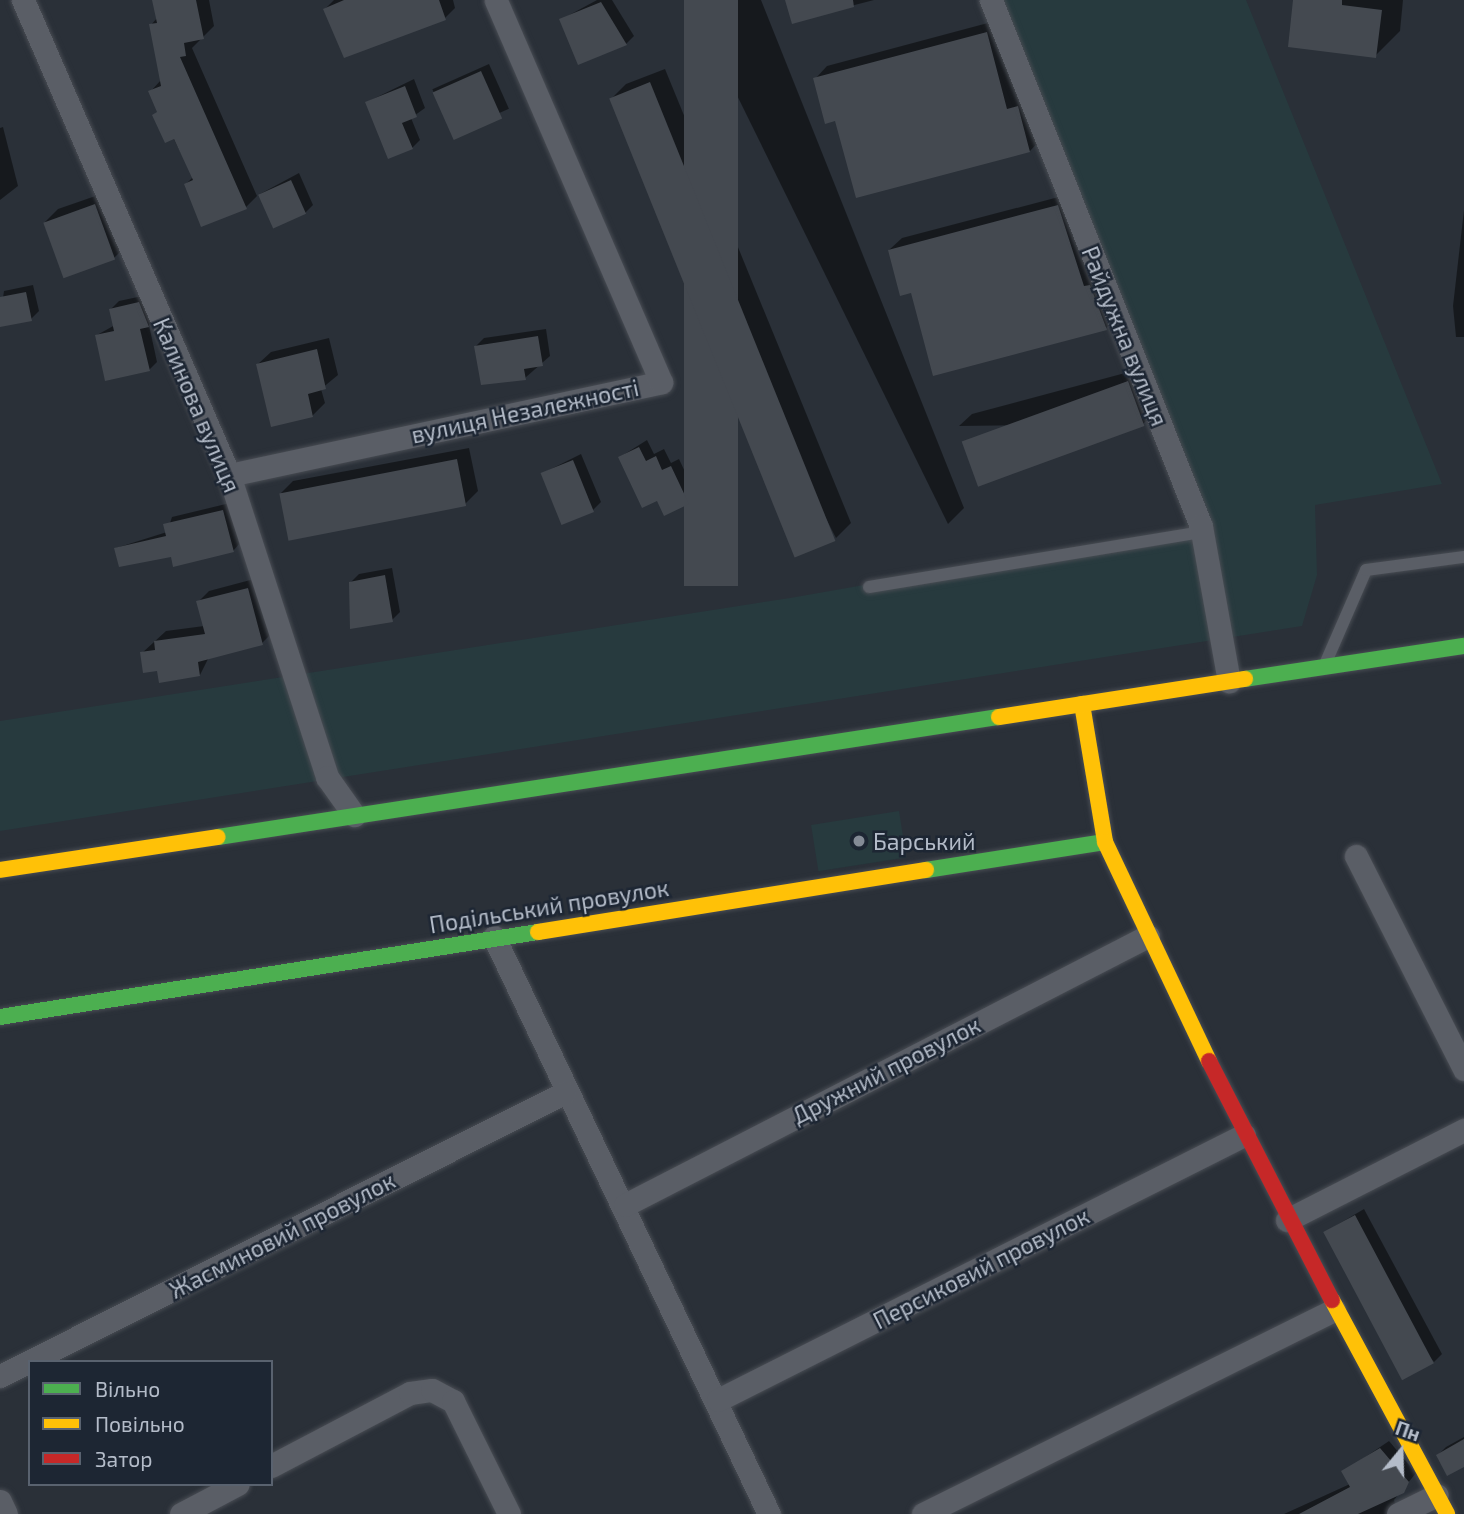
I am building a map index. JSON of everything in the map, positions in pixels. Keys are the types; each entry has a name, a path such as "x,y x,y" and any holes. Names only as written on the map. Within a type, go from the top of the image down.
{"main road":[{"path":"0,870 1464,646"},
{"path":"1082,704 1105,842 1287,1220 1442,1504"},
{"name":"Подільський провулок","path":"0,1017 1105,842"}],"street":[{"name":"Калинова вулиця","path":"23,0 229,475 327,777 354,815"},
{"name":"вулиця Незалежності","path":"229,475 661,382 496,0"},
{"name":"Райдужна вулиця","path":"990,0 1202,532 1229,681"},
{"path":"1356,856 1464,1069"},
{"name":"Дружний провулок","path":"625,1205 1148,936"},
{"path":"494,937 564,1093 625,1205 769,1514"},
{"name":"Жасминовий провулок","path":"32,1360 564,1093"},
{"path":"1287,1220 1464,1130"},
{"name":"Персиковий провулок","path":"718,1400 1244,1135"},
{"path":"923,1514 1334,1310"},
{"name":"Жасминовий провулок","path":"0,1376 28,1362"},
{"path":"273,1465 410,1393 432,1390 453,1401 509,1514"},
{"path":"181,1514 233,1486"},
{"path":"0,1501 6,1514"},
{"path":"1398,1514 1442,1504"}],"lane":[{"path":"869,587 1202,532"},
{"path":"1324,667 1366,570 1464,556"}],"green space":[{"path":"991,0 1246,0 1442,484 1315,505 1317,575 1302,626 0,831 0,721 790,598 1201,526"},
{"name":"Барський","path":"899,811 906,857 818,871 811,825"}],"building":[{"path":"152,0 196,0 204,39 184,43 186,56 180,57 247,209 201,227 184,184 193,180 174,139 165,143 152,115 157,112 148,91 161,86 149,24 157,23"},
{"path":"344,0 439,0 446,20 344,58 323,9"},
{"path":"684,0 738,0 738,586 684,586"},
{"path":"785,0 853,0 854,7 792,24"},
{"path":"1293,0 1342,0 1342,5 1382,10 1376,58 1288,47"},
{"path":"601,2 627,45 578,65 559,19"},
{"path":"987,32 1007,109 1018,106 1030,152 856,198 835,121 825,124 813,78"},
{"path":"481,71 502,119 454,140 433,93"},
{"path":"650,82 835,541 795,557 609,98"},
{"path":"405,86 417,117 402,123 413,149 388,159 365,102"},
{"path":"291,180 306,214 273,228 258,195"},
{"path":"95,204 115,259 63,278 43,223"},
{"path":"1058,205 1084,286 1090,285 1107,330 933,376 911,293 900,296 888,250"},
{"path":"26,292 32,321 0,327 0,297"},
{"path":"139,302 149,327 140,329 150,371 105,381 95,335 114,331 109,309"},
{"path":"538,336 543,366 524,369 526,380 481,385 474,346"},
{"path":"317,349 326,389 308,394 313,417 271,427 256,364"},
{"path":"1128,381 1144,426 978,487 962,442"},
{"path":"639,447 646,461 656,456 662,470 671,466 689,504 664,516 657,501 642,508 618,457"},
{"path":"457,459 466,506 288,541 279,494"},
{"path":"573,460 594,512 562,525 541,473"},
{"path":"223,510 234,552 173,567 171,557 119,567 114,548 166,536 163,524"},
{"path":"385,575 393,622 350,629 349,582"},
{"path":"248,588 263,645 198,662 200,676 159,683 157,671 143,673 140,652 155,650 154,641 205,634 196,601"},
{"path":"1355,1215 1434,1363 1402,1380 1323,1232"},
{"path":"1464,1439 1464,1467 1447,1476 1436,1455"},
{"path":"1380,1448 1409,1482 1404,1493 1358,1514 1299,1514 1350,1487 1341,1471"}],"traffic: fast":[{"path":"1245,679 1464,646"},
{"path":"218,837 999,717"},
{"path":"926,870 1105,842"},
{"path":"0,1017 538,932"}],"traffic: slow":[{"path":"999,717 1245,679"},
{"path":"1082,704 1105,842 1209,1061"},
{"path":"0,870 218,837"},
{"path":"538,932 926,870"},
{"path":"1332,1300 1447,1514"}],"traffic: jam":[{"path":"1209,1061 1332,1300"}],"place":[{"name":"Барський","path":"859,841"}]}
